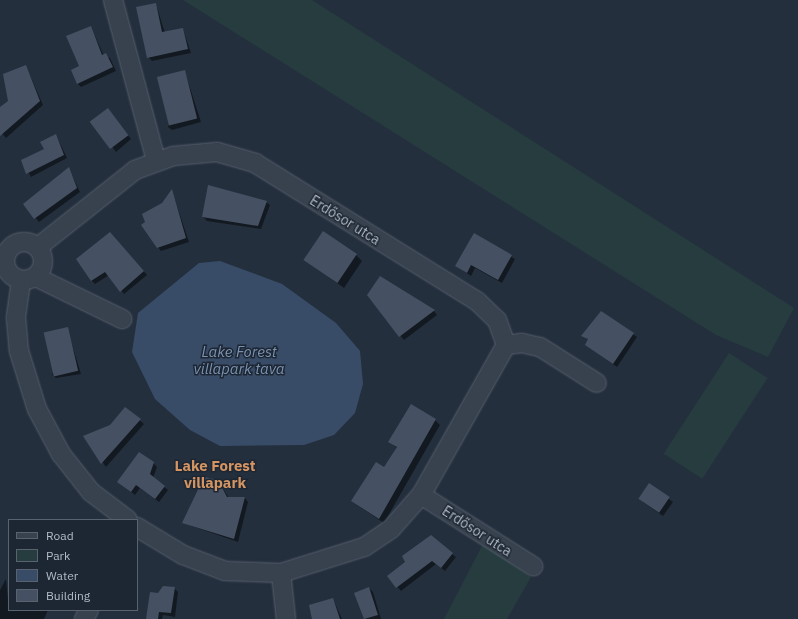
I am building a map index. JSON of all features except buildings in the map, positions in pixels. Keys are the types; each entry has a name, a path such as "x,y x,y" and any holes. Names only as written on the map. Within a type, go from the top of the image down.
{"street":[{"path":"113,0 156,161"},
{"name":"Erdősor utca","path":"38,247 105,190 135,170 156,161 217,152 255,163 477,301 497,320 506,345"},
{"path":"122,319 28,279 9,274 3,253 16,244 24,242 38,247 43,266 28,279 16,318 19,351 37,409 61,454 91,492 125,519"},
{"path":"138,529 183,555 225,571 281,573 364,547 391,528 422,495 506,345 522,343 540,347 597,383"},
{"name":"Erdősor utca","path":"422,495 533,566"},
{"path":"281,573 286,619"}],"green space":[{"path":"183,0 312,0 794,308 768,357 716,335"},
{"path":"729,353 768,378 702,479 664,454"},
{"path":"483,544 531,577 507,619 444,619"}],"water":[{"name":"Lake Forest villapark tava","path":"220,261 282,284 336,323 360,351 363,384 355,413 334,435 304,445 220,446 190,430 155,399 132,352 138,313 199,263"}],"district":[{"name":"Lake Forest villapark","path":"215,474"}]}
